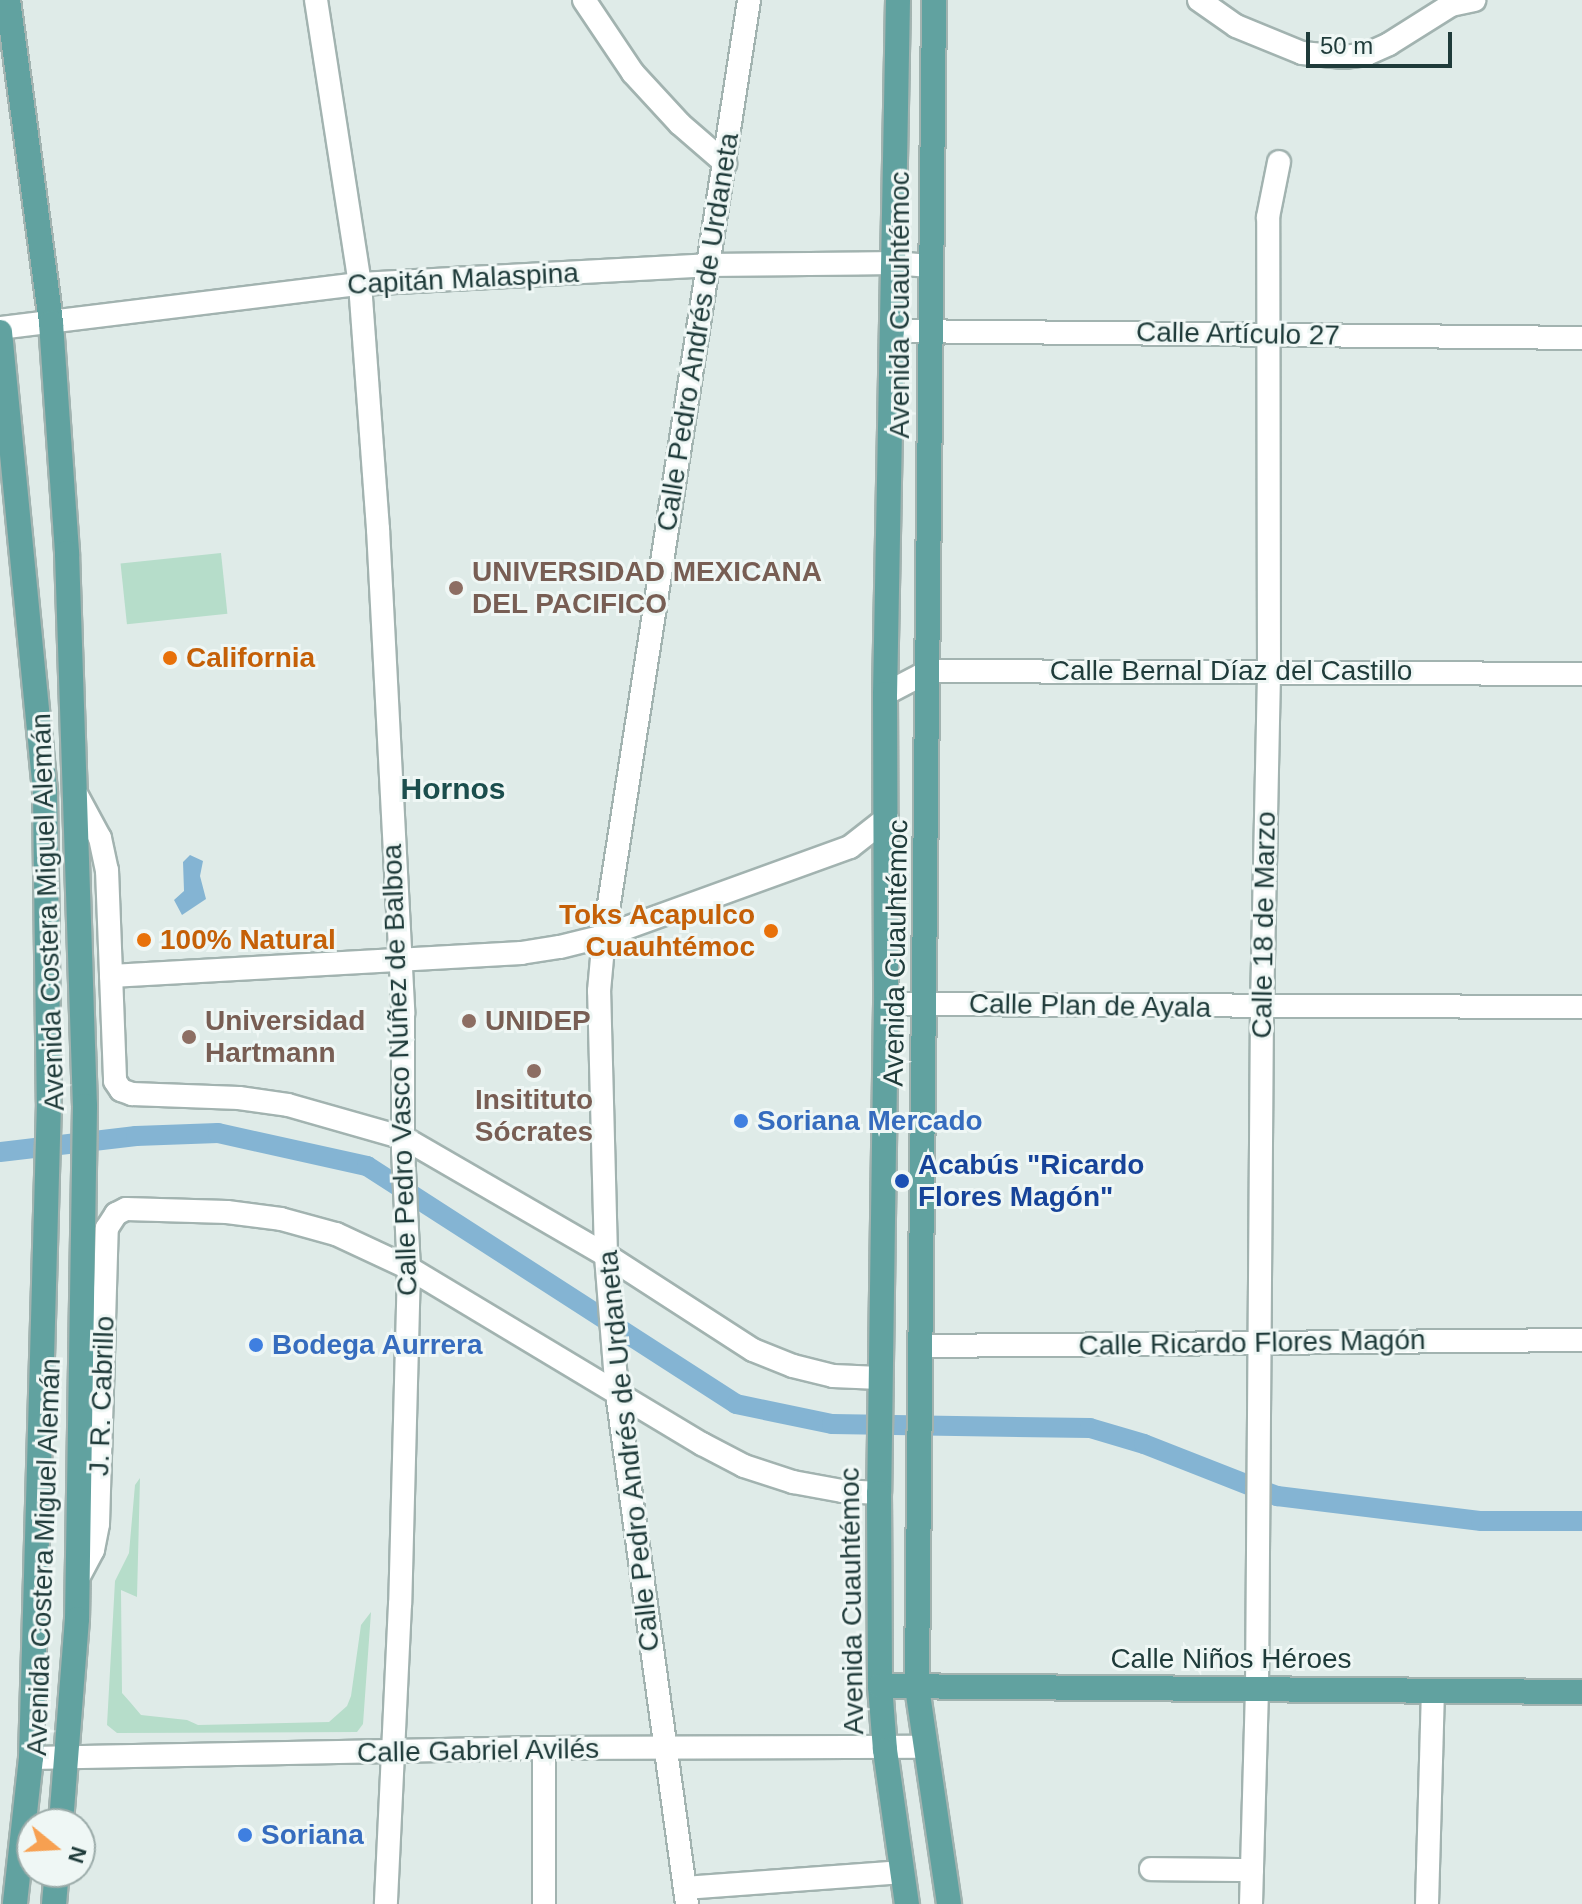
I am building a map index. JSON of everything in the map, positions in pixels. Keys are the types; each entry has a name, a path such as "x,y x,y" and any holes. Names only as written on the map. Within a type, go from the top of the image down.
{"main road":[{"name":"Avenida Costera Miguel Alemán","path":"8,0 51,323 67,553 85,1106 78,1578 62,1808"},
{"name":"Avenida Cuauhtémoc","path":"898,0 895,331 885,694 886,1004 879,1493 880,1686 885,1750 907,1904"},
{"name":"Avenida Cuauhtémoc","path":"934,0 929,266 923,1346 917,1687 949,1904"},
{"name":"Avenida Costera Miguel Alemán","path":"0,330 45,792 49,1102 31,1758 15,1904"},
{"name":"Calle Niños Héroes","path":"880,1686 1582,1692"}],"street":[{"name":"Calle Pedro Vasco Núñez de Balboa","path":"316,0 360,284 378,529 403,1013 409,1268 394,1753 386,1904"},
{"path":"584,0 633,73 680,124 725,163"},
{"name":"Calle Pedro Andrés de Urdaneta","path":"686,1896 663,1749 616,1385 606,1255 599,991 604,936 749,0"},
{"path":"1199,0 1236,26 1302,53 1344,57 1367,54 1389,44 1451,5 1474,0"},
{"name":"Calle 18 de Marzo","path":"1251,1904 1257,1689 1262,1008 1269,670 1268,217 1279,162"},
{"name":"Capitán Malaspina","path":"0,330 360,284 707,265 895,263 929,266"},
{"name":"Calle Artículo 27","path":"895,331 1582,338"},
{"name":"Calle Bernal Díaz del Castillo","path":"885,694 929,671 1269,670 1582,674"},
{"path":"74,790 100,838 107,870 115,1081 121,1090 132,1094 239,1098 288,1105 404,1145 606,1255 753,1350 793,1366 879,1387"},
{"path":"111,976 521,953 604,936 850,847 887,818"},
{"name":"Calle Plan de Ayala","path":"886,1004 1582,1007"},
{"name":"J. R. Cabrillo","path":"78,1578 93,1550 98,1524 107,1228 116,1214 126,1209 177,1209 281,1219 336,1234 409,1268"},
{"path":"409,1268 616,1385 744,1466 793,1482 842,1491 879,1493"},
{"name":"Calle Ricardo Flores Magón","path":"923,1346 1582,1340"},
{"path":"1427,1904 1433,1691"},
{"name":"Calle Gabriel Avilés","path":"31,1758 544,1748 885,1750 925,1747"},
{"path":"544,1748 544,1904"},
{"path":"1151,1869 1252,1870"},
{"path":"686,1896 902,1872"}],"green space":[{"path":"221,553 227,614 127,624 121,564"},
{"path":"140,1478 137,1597 121,1590 122,1693 141,1715 187,1720 198,1725 329,1722 347,1706 351,1696 361,1625 371,1612 363,1724 357,1732 117,1733 107,1725 115,1581 129,1553 135,1485"}],"water":[{"path":"190,855 203,861 200,876 206,899 182,915 174,900 184,891 183,862"}],"waterway":[{"path":"0,1152 136,1136 218,1133 367,1166 736,1404 832,1424 1090,1428 1144,1444 1277,1496 1481,1521 1582,1521"}],"place":[{"name":"UNIVERSIDAD MEXICANA DEL PACIFICO","path":"456,588"},
{"name":"California","path":"170,658"},
{"name":"Toks Acapulco Cuauhtémoc","path":"771,931"},
{"name":"100% Natural","path":"144,940"},
{"name":"UNIDEP","path":"469,1021"},
{"name":"Universidad Hartmann","path":"189,1037"},
{"name":"Insitituto Sócrates","path":"534,1071"},
{"name":"Soriana Mercado","path":"741,1121"},
{"name":"Acabús \"Ricardo Flores Magón\"","path":"902,1181"},
{"name":"Bodega Aurrera","path":"256,1345"},
{"name":"Soriana","path":"245,1835"}],"district":[{"name":"Hornos","path":"453,789"}]}
